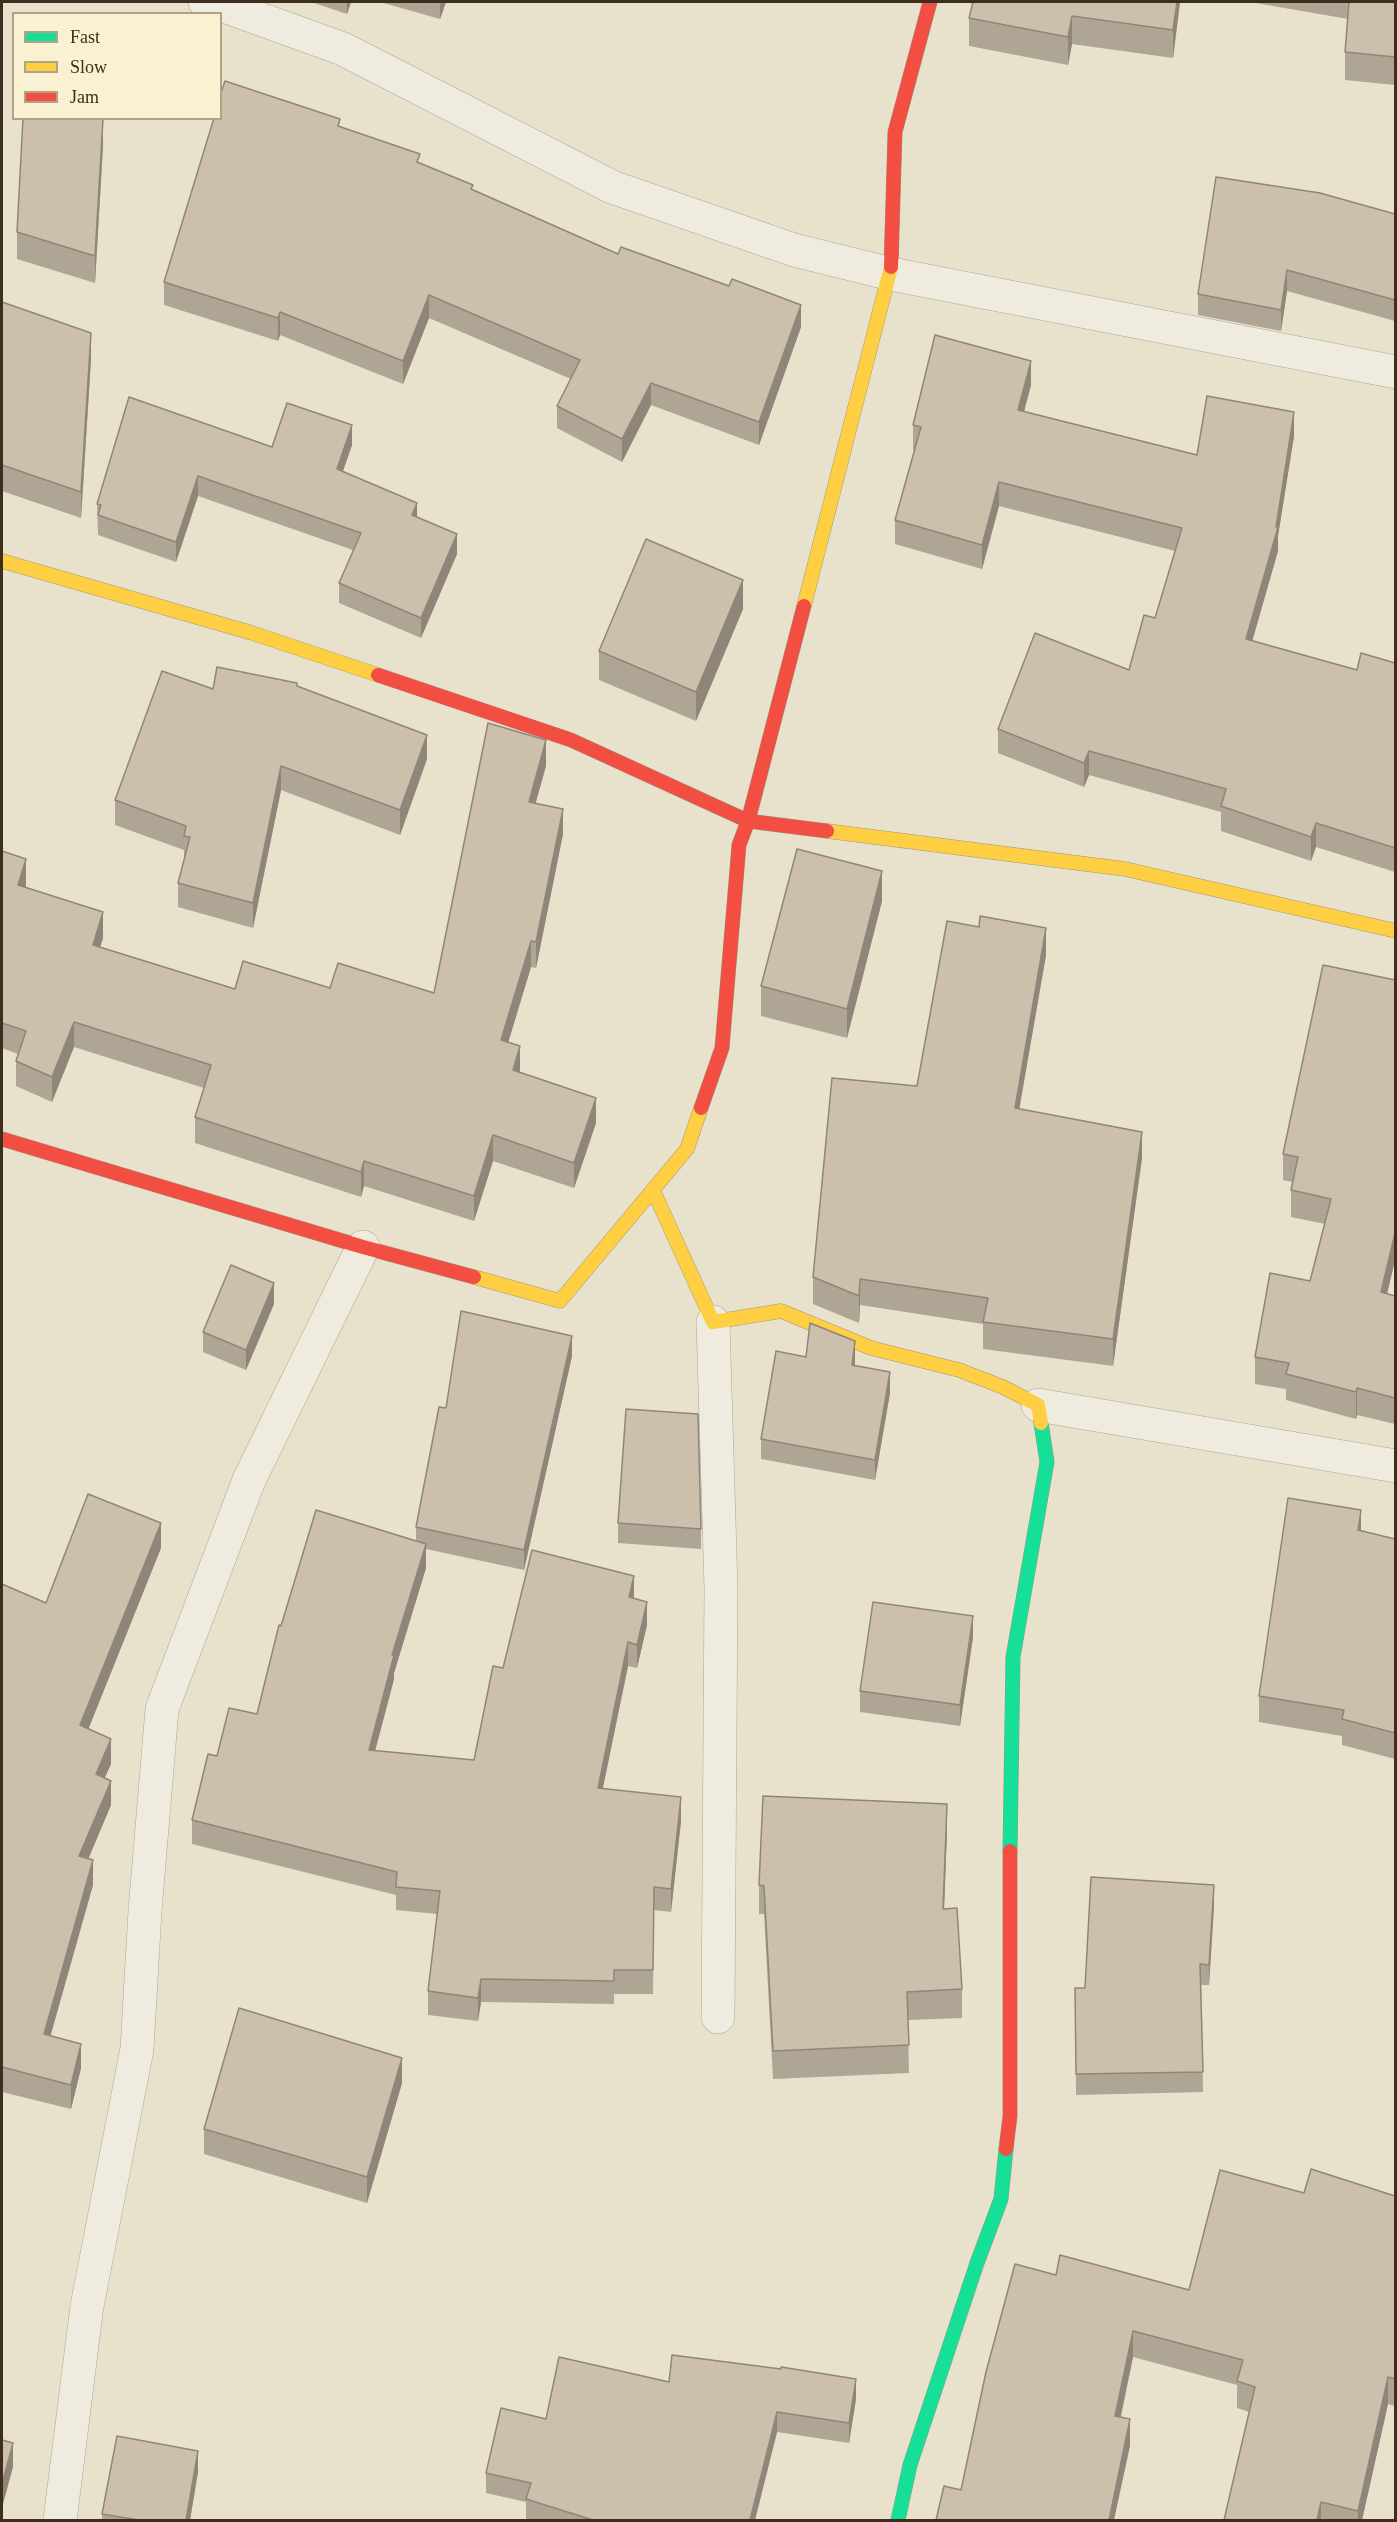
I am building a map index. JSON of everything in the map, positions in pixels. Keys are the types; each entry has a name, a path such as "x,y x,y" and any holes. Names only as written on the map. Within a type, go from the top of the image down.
{"street":[{"path":"205,2 227,7 343,49 612,187 794,250 891,274 1395,372"},
{"path":"2,1139 363,1248 560,1301 687,1149 722,1048 739,845 748,821 891,274 895,132 930,2"},
{"path":"2,561 252,633 571,740 748,821 1125,869 1395,931"},
{"path":"653,1190 713,1322 721,1588 718,2017"},
{"path":"60,2520 87,2306 137,2049 145,1911 162,1709 249,1480 363,1248"},
{"path":"713,1322 781,1311 871,1348 959,1370 1003,1387 1038,1405 1395,1466"},
{"path":"898,2520 910,2465 977,2263 1001,2199 1010,2116 1009,1927 1013,1657 1047,1462 1038,1405"}],"building":[{"path":"973,2 1177,2 1173,30 1072,16 1068,37 969,18"},
{"path":"1349,2 1395,2 1395,57 1345,52"},
{"path":"225,81 340,119 338,126 420,154 417,162 473,185 471,189 618,254 621,247 729,286 732,279 801,305 759,422 651,383 622,439 557,406 580,360 429,295 403,361 280,312 278,318 164,282 213,120 222,120 222,90"},
{"path":"23,120 103,120 95,256 17,232"},
{"path":"1216,177 1320,193 1395,214 1395,300 1287,270 1281,310 1198,294"},
{"path":"2,302 91,333 81,492 2,465"},
{"path":"935,335 1031,361 1018,410 1197,455 1207,396 1294,412 1276,527 1278,527 1246,639 1357,670 1361,653 1395,663 1395,848 1316,823 1311,837 1221,806 1226,789 1089,751 1084,763 998,729 1035,633 1129,670 1144,615 1155,618 1182,528 999,482 982,545 895,520 921,427 913,425"},
{"path":"129,397 272,447 287,403 352,425 337,469 417,503 412,515 457,534 421,618 339,583 361,533 198,476 176,542 98,515 101,505 97,504"},
{"path":"646,539 743,580 696,692 599,651"},
{"path":"217,667 297,683 297,686 427,735 400,810 281,766 253,903 178,883 190,837 184,836 186,826 115,800 162,671 213,689"},
{"path":"488,723 546,740 529,802 563,809 536,942 531,941 501,1040 520,1046 513,1070 596,1098 574,1163 493,1135 474,1196 364,1161 361,1172 195,1117 211,1065 74,1022 52,1077 16,1061 26,1031 2,1023 2,851 26,859 18,885 103,912 93,945 235,989 243,961 330,988 338,963 434,993"},
{"path":"797,849 882,871 847,1009 761,986"},
{"path":"980,916 1046,928 1015,1108 1142,1132 1113,1339 983,1322 988,1298 860,1279 859,1296 813,1277 832,1078 917,1086 947,921 979,927"},
{"path":"1323,965 1395,980 1395,1233 1381,1292 1395,1296 1395,1398 1357,1388 1356,1392 1286,1374 1289,1363 1255,1357 1270,1273 1310,1281 1331,1199 1291,1190 1298,1157 1283,1154"},
{"path":"231,1265 274,1283 246,1350 203,1332"},
{"path":"461,1311 572,1336 524,1550 416,1527 439,1407 446,1408"},
{"path":"810,1323 855,1341 852,1365 890,1372 875,1460 761,1439 776,1351 806,1357"},
{"path":"626,1409 698,1414 701,1529 618,1523"},
{"path":"88,1494 161,1523 80,1725 111,1739 96,1774 111,1781 79,1856 93,1860 44,2034 81,2044 71,2085 2,2067 2,1584 46,1603"},
{"path":"1288,1498 1361,1510 1358,1530 1395,1539 1395,1733 1342,1719 1344,1710 1259,1696"},
{"path":"316,1510 426,1544 392,1655 394,1655 369,1750 474,1760 493,1666 503,1668 532,1550 634,1576 629,1597 647,1602 637,1645 628,1642 598,1788 681,1797 671,1889 654,1887 653,1970 614,1970 614,1981 481,1979 478,1998 428,1991 440,1891 396,1887 397,1872 192,1820 208,1754 217,1756 229,1708 257,1714 279,1625 281,1626"},
{"path":"873,1602 973,1616 960,1705 860,1691"},
{"path":"763,1796 947,1804 943,1909 957,1908 962,1989 907,1992 909,2045 773,2051 764,1886 759,1885"},
{"path":"1091,1877 1214,1885 1209,1965 1200,1964 1203,2072 1076,2074 1075,1988 1085,1988"},
{"path":"239,2008 402,2058 367,2177 204,2129"},
{"path":"1311,2169 1395,2196 1395,2379 1388,2377 1358,2511 1321,2502 1317,2520 1224,2520 1255,2387 1237,2381 1243,2360 1133,2331 1115,2416 1130,2419 1109,2520 936,2520 944,2486 961,2490 986,2372 1015,2264 1056,2275 1060,2255 1189,2290 1220,2170 1304,2193"},
{"path":"672,2355 781,2369 781,2367 856,2379 849,2423 777,2412 750,2520 593,2520 526,2499 531,2483 486,2473 501,2408 546,2419 559,2357 669,2382"},
{"path":"117,2436 198,2451 186,2520 139,2520 102,2514"},
{"path":"2,2440 13,2443 2,2484"}],"traffic: fast":[{"path":"1010,1851 1013,1657 1047,1462 1041,1423"},
{"path":"898,2520 910,2465 977,2263 1001,2199 1006,2149"}],"traffic: slow":[{"path":"804,606 891,267"},
{"path":"2,561 252,633 378,675"},
{"path":"827,831 1125,869 1396,931"},
{"path":"474,1277 560,1301 687,1149 701,1108"},
{"path":"653,1190 713,1322 781,1311 871,1348 959,1370 1003,1387 1038,1405 1041,1423"}],"traffic: jam":[{"path":"891,267 895,132 930,2"},
{"path":"701,1108 722,1048 739,845 748,821 804,606"},
{"path":"378,675 571,740 748,821 827,831"},
{"path":"2,1139 363,1247 474,1277"},
{"path":"1006,2149 1010,2116 1010,1851"}]}
